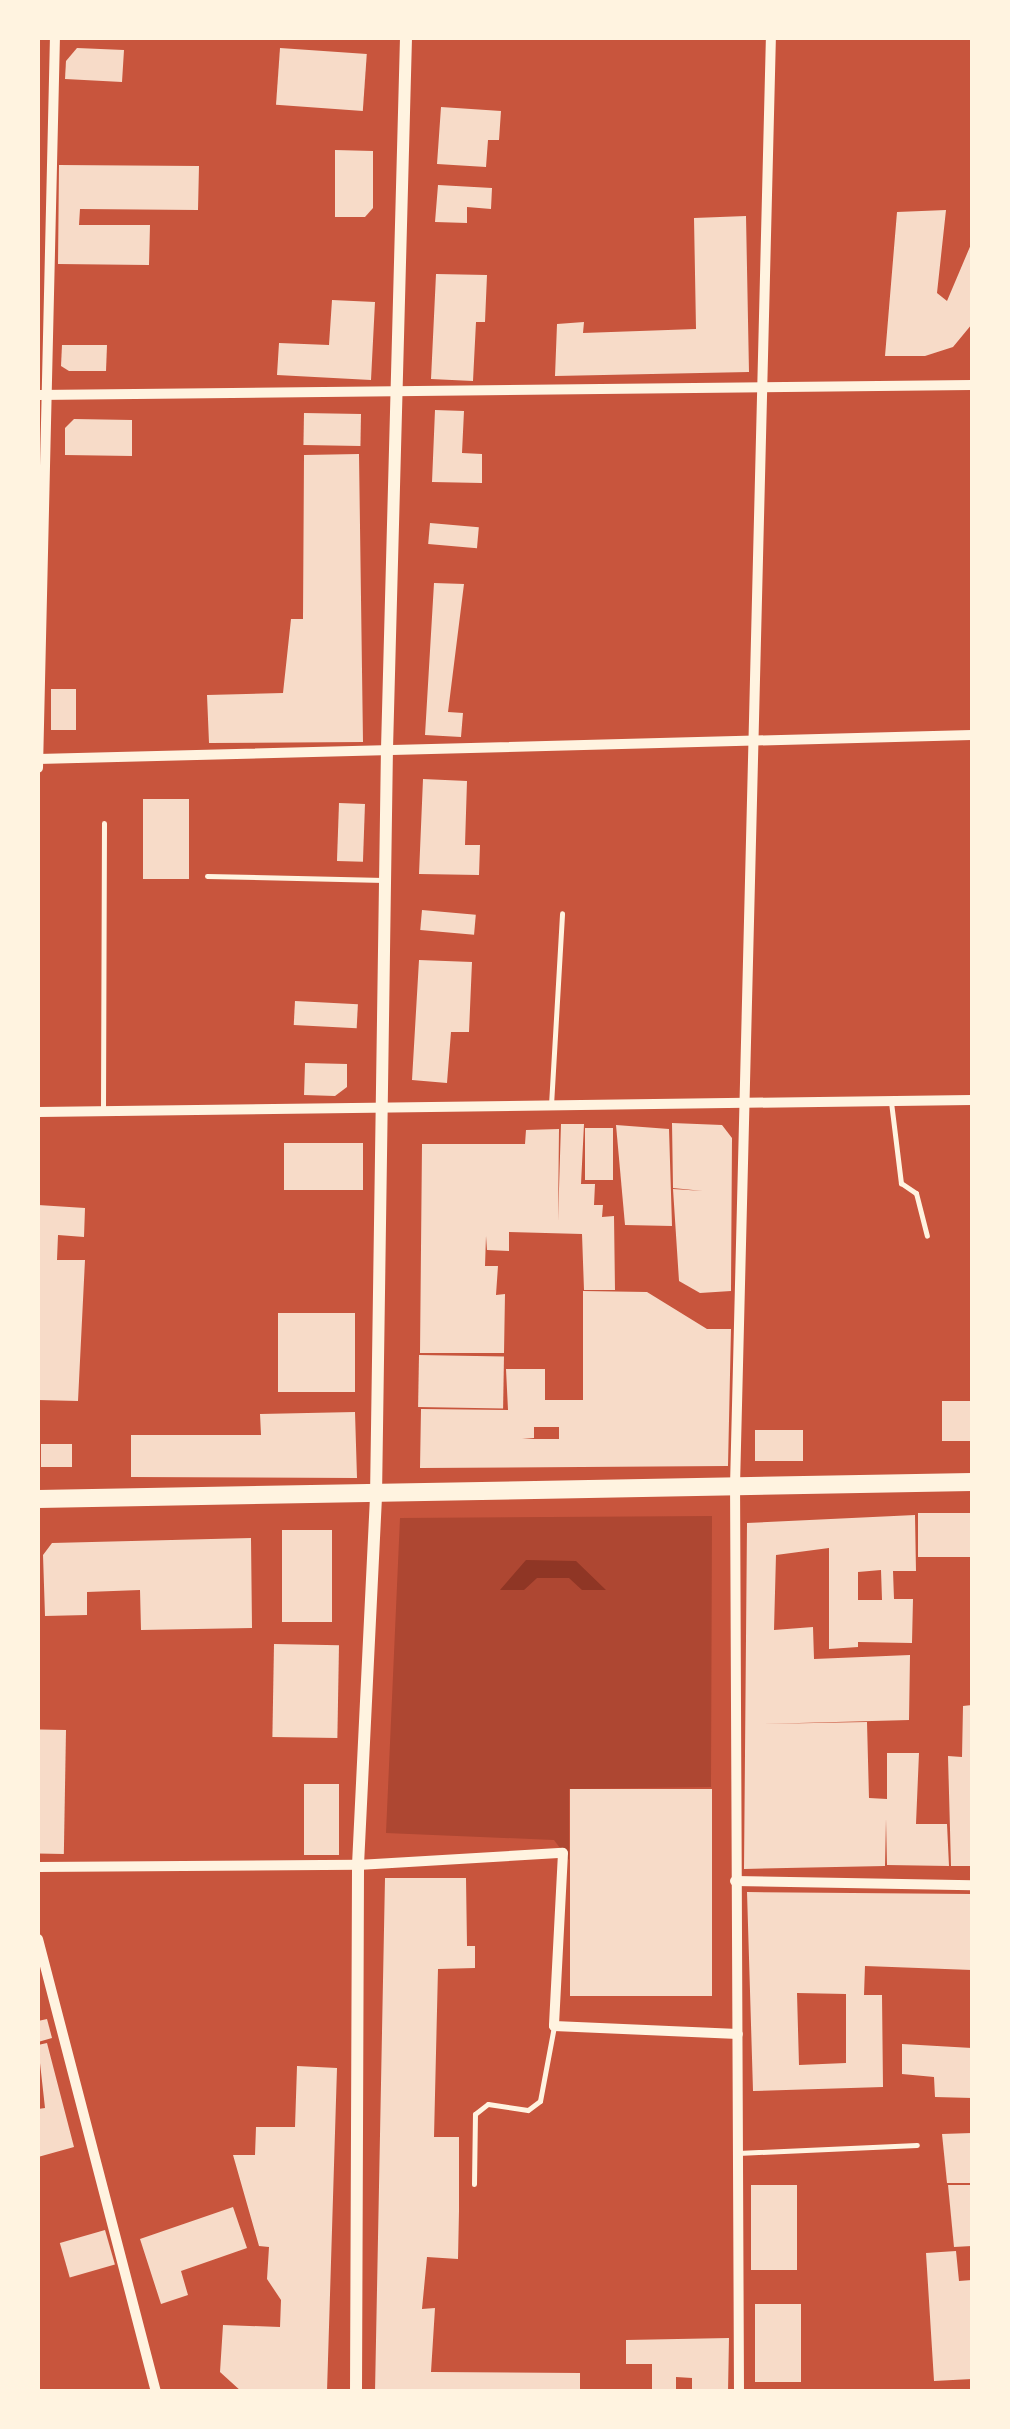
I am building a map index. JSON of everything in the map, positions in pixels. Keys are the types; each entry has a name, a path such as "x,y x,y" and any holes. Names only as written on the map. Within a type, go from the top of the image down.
{"highway":[{"path":"38,1499 376,1497 972,1482"}],"street":[{"path":"38,768 42,395 55,38"},
{"path":"356,2392 358,1865 376,1497 387,749 401,395 406,38"},
{"path":"739,2392 736,1486 749,737 771,38"},
{"path":"42,395 401,395 760,385 972,385"},
{"path":"38,759 972,734"},
{"path":"38,1112 550,1110 972,1100"},
{"path":"38,1868 358,1865 562,1853 554,2026 738,2034"},
{"path":"735,1882 972,1885"},
{"path":"38,1939 156,2392"}],"lane":[{"path":"103,1109 104,823"},
{"path":"207,876 388,880"},
{"path":"550,1110 562,913"},
{"path":"892,1102 900,1184 916,1193 927,1236"},
{"path":"474,2184 475,2114 488,2104 528,2110 540,2100 554,2026"},
{"path":"738,2153 916,2145"}],"shaded area":[{"path":"712,1516 711,1787 569,1789 569,1860 554,1840 386,1833 400,1518"},
{"path":"526,1560 576,1561 606,1590 582,1590 569,1578 537,1578 524,1590 500,1590"}],"building":[{"path":"77,48 124,50 122,82 65,79 66,61"},
{"path":"280,48 367,54 363,111 276,105"},
{"path":"441,107 501,111 499,140 488,140 486,167 437,164"},
{"path":"335,150 373,151 373,208 365,217 335,217"},
{"path":"59,165 199,166 198,210 80,209 79,225 150,225 149,265 58,264"},
{"path":"438,185 492,188 491,209 467,207 467,223 435,222"},
{"path":"946,210 937,293 947,301 972,242 972,324 953,347 925,356 885,356 897,212"},
{"path":"746,216 749,372 555,376 557,324 584,322 583,333 696,329 694,218"},
{"path":"436,274 487,275 485,322 476,322 473,381 431,379"},
{"path":"332,300 375,302 371,380 277,375 279,343 329,345"},
{"path":"62,345 107,345 106,371 69,371 61,366"},
{"path":"435,410 464,411 462,453 482,454 482,483 432,482"},
{"path":"304,413 361,414 360,446 303,445"},
{"path":"74,419 132,420 132,456 65,455 65,428"},
{"path":"359,454 363,742 209,743 207,695 283,693 291,619 303,619 304,455"},
{"path":"430,523 479,527 477,548 428,544"},
{"path":"434,583 464,584 448,712 463,713 461,737 425,735"},
{"path":"51,689 76,689 76,730 51,730"},
{"path":"423,779 467,781 465,845 480,845 479,875 419,874"},
{"path":"143,799 189,799 189,879 143,879"},
{"path":"339,803 365,804 363,862 337,861"},
{"path":"422,910 476,915 474,935 420,930"},
{"path":"419,960 472,962 469,1032 451,1032 447,1083 412,1080"},
{"path":"295,1001 358,1004 357,1028 294,1025"},
{"path":"305,1063 347,1064 347,1087 335,1096 304,1095"},
{"path":"672,1123 722,1125 732,1138 731,1291 700,1293 679,1281 673,1189 703,1191 673,1188"},
{"path":"561,1124 584,1124 581,1184 595,1184 594,1205 603,1205 602,1217 614,1216 615,1290 584,1290 582,1234 509,1232 509,1251 487,1250 486,1236 485,1266 498,1266 496,1295 505,1294 504,1353 420,1353 422,1144 525,1144 526,1130 559,1129 558,1221"},
{"path":"616,1125 669,1129 672,1226 625,1225"},
{"path":"585,1128 613,1128 613,1180 585,1180"},
{"path":"284,1143 363,1143 363,1190 284,1190"},
{"path":"38,1205 85,1208 84,1237 58,1235 57,1260 85,1260 78,1401 38,1400"},
{"path":"583,1291 647,1292 707,1329 731,1329 728,1466 420,1468 421,1409 508,1410 506,1369 545,1369 545,1400 583,1400","holes":["534,1427 559,1427 559,1439 522,1439 534,1438"]},
{"path":"278,1313 355,1313 355,1392 278,1392"},
{"path":"419,1355 504,1356 503,1408 418,1407"},
{"path":"942,1401 972,1401 972,1441 942,1441"},
{"path":"355,1412 357,1478 131,1477 131,1435 261,1435 260,1414"},
{"path":"755,1430 803,1430 803,1461 755,1461"},
{"path":"41,1444 72,1444 72,1467 41,1467"},
{"path":"918,1513 972,1513 972,1557 918,1557"},
{"path":"915,1515 916,1571 893,1571 894,1599 913,1599 912,1643 858,1642 858,1647 829,1649 829,1548 776,1555 774,1630 813,1627 814,1659 910,1655 909,1720 760,1724 867,1722 869,1798 887,1799 887,1753 919,1753 916,1824 947,1824 949,1866 887,1865 886,1819 885,1866 744,1869 747,1523","holes":["881,1570 882,1600 858,1600 858,1572"]},
{"path":"282,1530 332,1530 332,1622 282,1622"},
{"path":"251,1538 252,1628 141,1630 140,1590 87,1592 87,1615 45,1616 43,1555 52,1543"},
{"path":"274,1644 339,1645 337,1738 272,1737"},
{"path":"972,1705 972,1866 951,1866 948,1756 962,1757 963,1706"},
{"path":"40,1730 66,1730 64,1854 38,1854"},
{"path":"304,1784 339,1784 339,1855 304,1855"},
{"path":"570,1789 712,1789 712,1996 570,1996"},
{"path":"385,1878 466,1878 467,1946 475,1946 475,1968 438,1969 434,2137 459,2137 459,2211 458,2259 427,2257 422,2309 435,2308 431,2372 580,2373 580,2392 375,2392"},
{"path":"747,1892 972,1894 972,1970 865,1966 864,1995 882,1995 883,2087 753,2091","holes":["797,1993 846,1994 846,2063 799,2065"]},
{"path":"47,2019 52,2038 38,2042 38,2021"},
{"path":"47,2043 74,2147 38,2157 38,2109 45,2108 38,2045"},
{"path":"902,2044 972,2048 972,2098 935,2097 934,2077 902,2074"},
{"path":"297,2066 337,2068 327,2392 242,2392 220,2372 223,2325 280,2327 281,2300 267,2279 269,2247 259,2246 233,2155 255,2155 256,2127 295,2127"},
{"path":"972,2133 972,2183 947,2183 942,2134"},
{"path":"751,2185 797,2185 797,2270 751,2270"},
{"path":"948,2185 972,2185 972,2246 954,2247"},
{"path":"233,2207 247,2248 181,2271 188,2295 161,2304 140,2239"},
{"path":"105,2230 115,2265 70,2278 60,2243"},
{"path":"956,2251 959,2281 972,2280 972,2379 934,2381 926,2253"},
{"path":"755,2304 801,2304 801,2382 755,2382"},
{"path":"729,2338 728,2392 692,2392 692,2378 676,2377 676,2392 652,2392 652,2364 626,2364 626,2340"}]}
